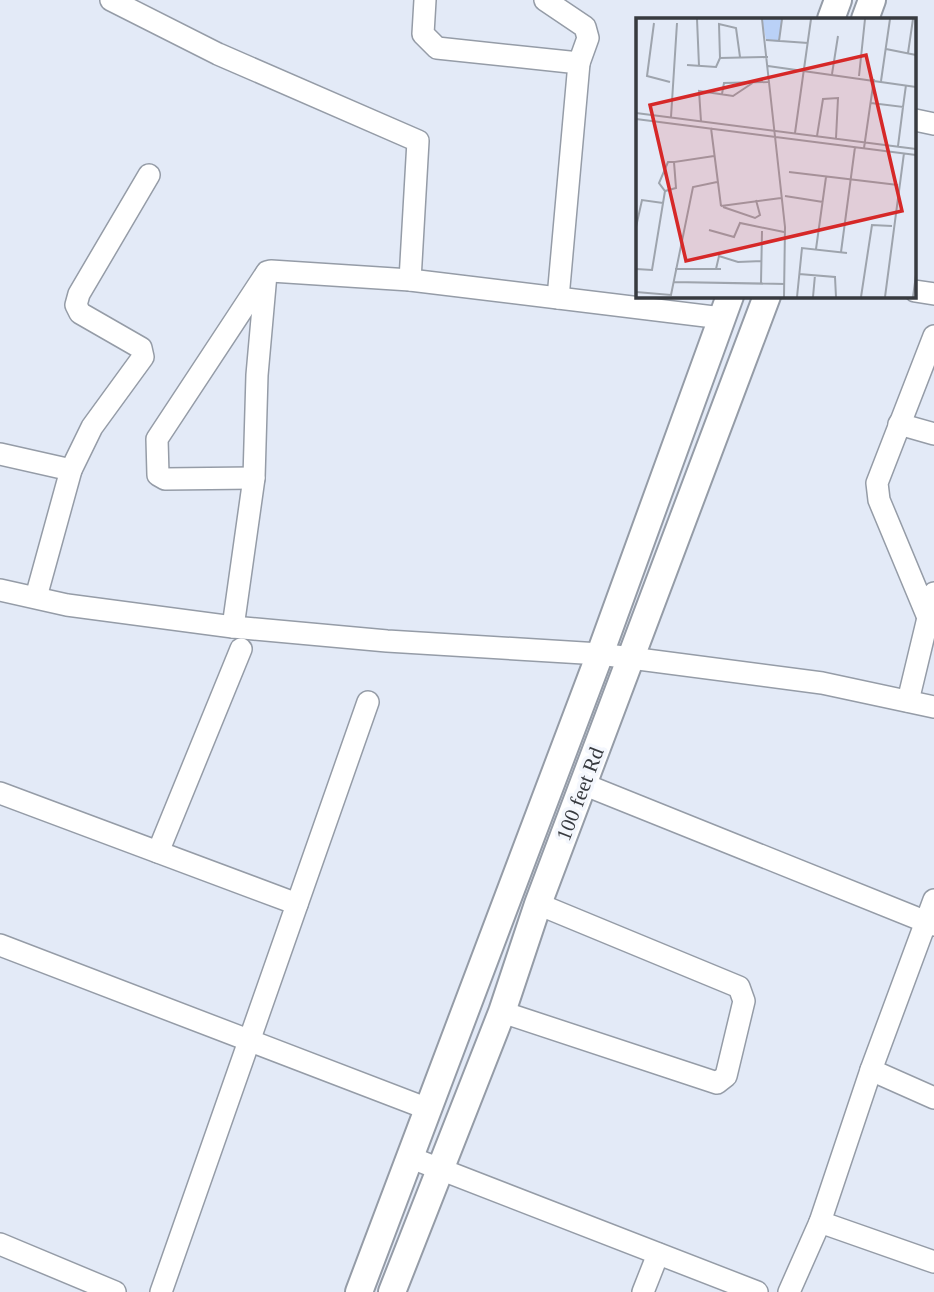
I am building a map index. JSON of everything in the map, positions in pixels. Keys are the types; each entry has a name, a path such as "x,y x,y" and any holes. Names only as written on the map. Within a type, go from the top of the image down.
{"main road":[{"path":"831,18 838,0"},
{"path":"865,18 872,0"},
{"name":"100 feet Rd","path":"392,1292 502,1012 538,904 766,298"},
{"path":"359,1292 600,654 726,307"}],"street":[{"path":"111,0 218,54 418,141 410,280"},
{"path":"425,0 423,34 437,48 579,63"},
{"path":"545,0 585,27 588,38 579,63 558,298"},
{"path":"916,120 934,124"},
{"path":"36,597 71,470 92,427 143,357 141,348 80,313 76,305 79,294 149,175"},
{"path":"254,478 165,480 158,475 155,448 157,439 267,272 275,270 410,280 558,298 726,307"},
{"path":"233,626 254,478 257,375 267,272"},
{"path":"916,291 934,294"},
{"path":"929,620 879,500 877,483 934,335"},
{"path":"899,424 934,435"},
{"path":"0,454 71,470"},
{"path":"0,590 68,605 233,626 387,641 600,654 822,682 934,707"},
{"path":"908,701 934,593"},
{"path":"158,852 242,649"},
{"path":"161,1292 368,702"},
{"path":"583,784 930,923"},
{"path":"0,793 297,904"},
{"path":"789,1292 820,1222 871,1070 930,923 934,900"},
{"path":"502,1012 717,1083 726,1076 744,1001 739,987 538,904"},
{"path":"0,945 428,1109"},
{"path":"871,1070 934,1098"},
{"path":"409,1157 757,1292"},
{"path":"820,1222 934,1262"},
{"path":"0,1244 116,1292"},
{"path":"643,1292 658,1254"}]}
